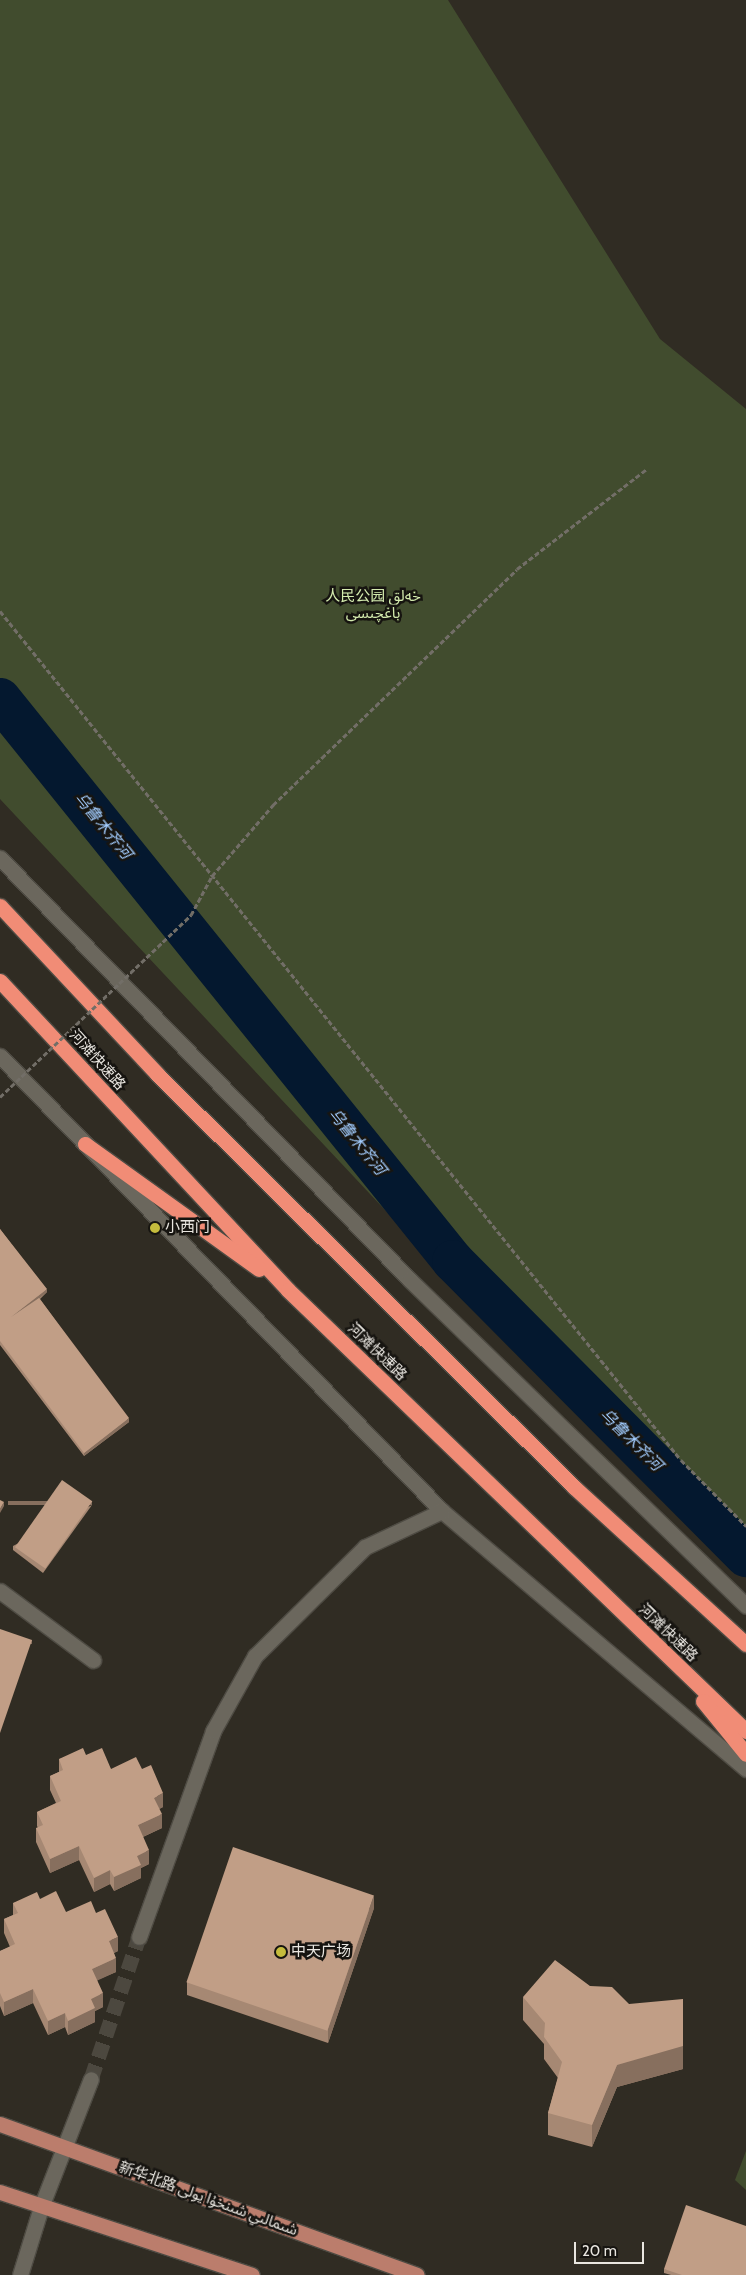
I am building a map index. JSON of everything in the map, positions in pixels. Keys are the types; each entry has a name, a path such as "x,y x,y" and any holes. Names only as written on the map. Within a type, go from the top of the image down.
{"highway":[{"path":"0,906 157,1074 567,1480 746,1644"},
{"name":"河滩快速路","path":"0,981 288,1290 746,1731"},
{"path":"85,1144 288,1290"},
{"path":"663,1652 746,1754"}],"main road":[{"name":"新华北路 شىمالىي شىنخۇا يولى","path":"0,2124 416,2275"},
{"path":"0,2192 252,2275"}],"street":[{"path":"0,858 410,1280 746,1606"},
{"path":"0,1056 442,1511 746,1769"},
{"path":"140,1937 213,1731 255,1656 365,1547 442,1511"},
{"path":"0,1591 92,1660"},
{"path":"20,2275 41,2207 91,2079"}],"path":[{"path":"0,1097 191,915 212,876 273,805 517,569 646,469"},
{"path":"0,611 682,1460 746,1526"}],"green space":[{"name":"人民公园 خەلق باغچىسى","path":"0,0 448,0 660,339 746,409 746,1563 474,1305 0,799"},
{"path":"746,2151 746,2190 735,2180"}],"building":[{"path":"0,1229 47,1289 11,1317 39,1298 129,1418 84,1453 0,1341"},
{"path":"62,1480 92,1501 45,1568 15,1547"},
{"path":"0,1500 4,1502 0,1509"},
{"path":"0,1629 32,1640 0,1733"},
{"path":"83,1748 86,1755 102,1748 111,1769 136,1757 142,1769 151,1765 163,1793 154,1798 162,1814 138,1825 149,1850 137,1856 141,1865 114,1877 110,1870 94,1878 79,1846 50,1859 36,1828 43,1825 37,1812 61,1801 50,1776 63,1770 59,1759"},
{"name":"中天广场","path":"233,1847 374,1896 327,2031 186,1982"},
{"path":"56,1891 66,1912 91,1901 96,1913 105,1909 118,1937 109,1941 116,1958 92,1969 103,1993 91,1999 95,2008 68,2021 65,2013 48,2021 33,1989 4,2002 0,1993 0,1951 15,1944 4,1919 18,1913 13,1903 37,1892 40,1899"},
{"path":"555,1960 590,1986 612,1987 629,2004 683,1999 683,2046 617,2065 592,2125 548,2113 562,2062 544,2037 545,2023 523,1997"},
{"path":"686,2205 746,2226 746,2275 682,2275 664,2269"}],"waterway":[{"name":"乌鲁木齐河","path":"0,699 453,1261 746,1556"}],"tunnel":[{"path":"91,2079 139,1937"}],"place":[{"name":"小西门","path":"155,1228"},
{"name":"中天广场","path":"281,1952"}]}
